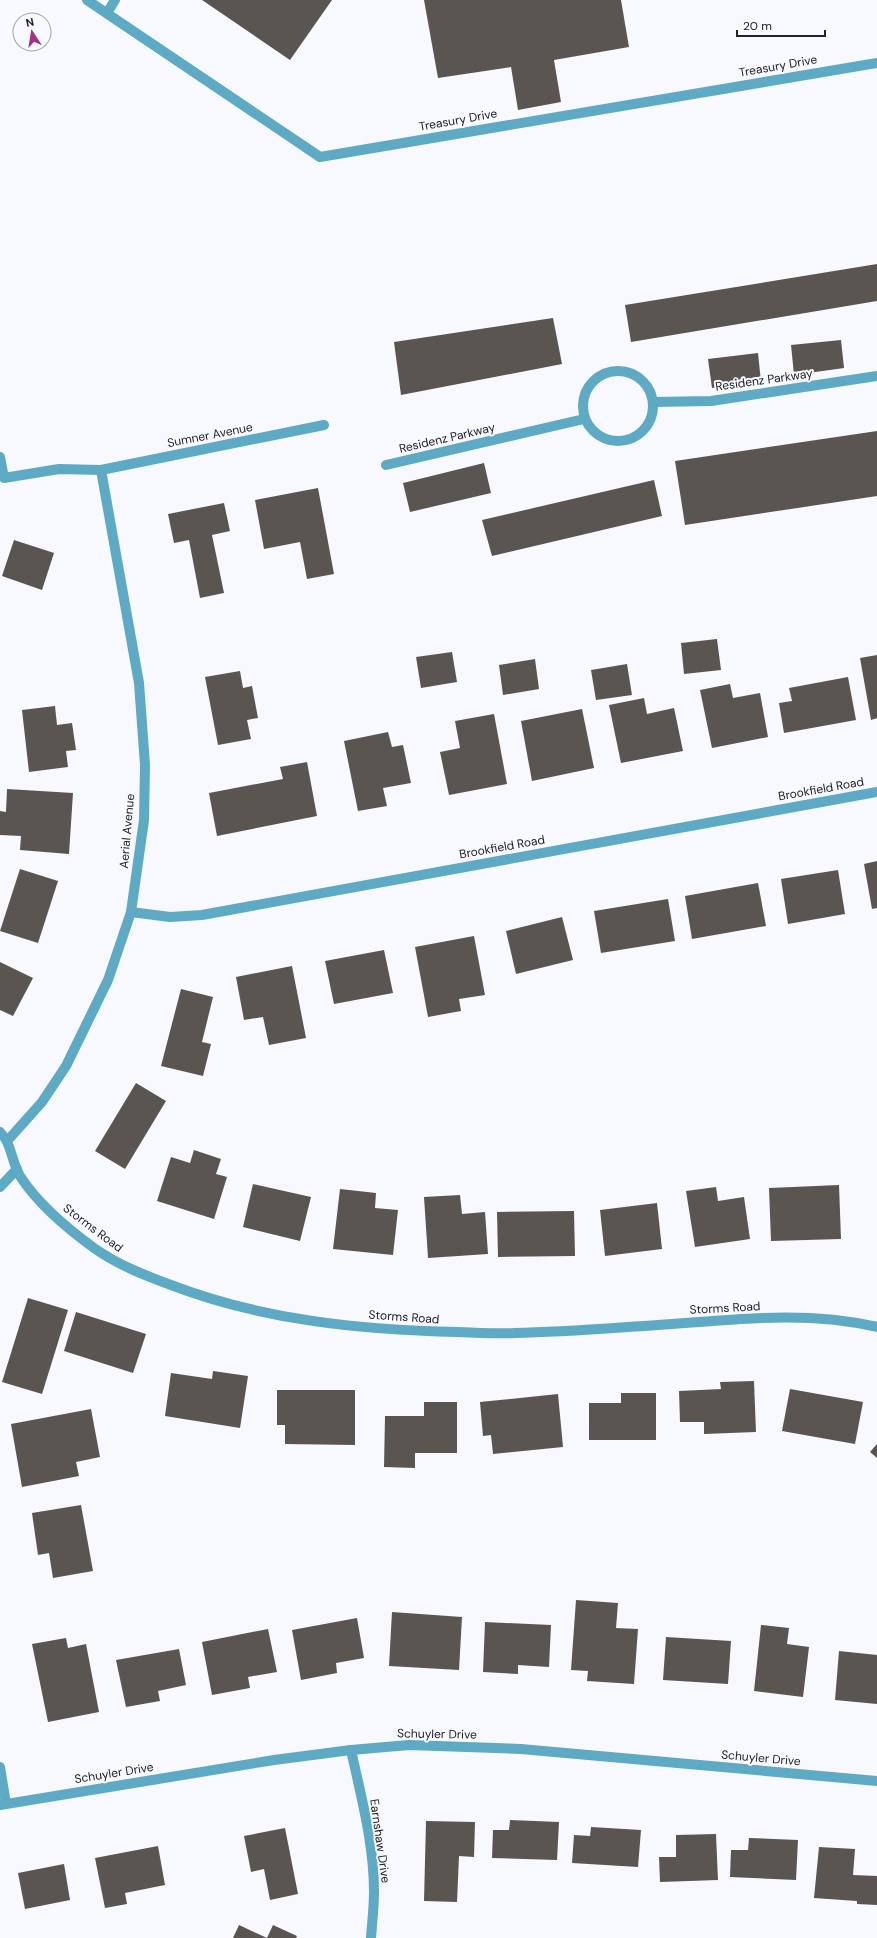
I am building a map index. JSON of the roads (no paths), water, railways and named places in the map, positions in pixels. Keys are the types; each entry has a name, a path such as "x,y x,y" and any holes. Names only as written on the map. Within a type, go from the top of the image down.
{"street":[{"name":"Treasury Drive","path":"87,0 320,157 877,63"},
{"path":"106,13 115,0"},
{"path":"609,370 621,370 633,373 644,380 654,402 649,424 641,433 631,439 620,442 609,441 598,437 584,419 583,395 589,384 598,375 609,370"},
{"name":"Residenz Parkway","path":"654,402 711,401 877,376"},
{"name":"Residenz Parkway","path":"386,465 584,419"},
{"name":"Sumner Avenue","path":"0,457 4,478 59,469 101,470 324,425"},
{"name":"Aerial Avenue","path":"8,1140 42,1102 66,1066 108,980 131,912 144,820 145,765 139,683 101,470"},
{"name":"Brookfield Road","path":"131,912 170,917 202,915 877,792"},
{"name":"Storms Road","path":"0,1132 8,1140 21,1178 44,1206 94,1248 124,1267 195,1294 256,1311 337,1325 418,1332 513,1333 803,1316 852,1321 877,1327"},
{"path":"0,1187 17,1169"},
{"name":"Schuyler Drive","path":"3,1804 274,1760 351,1750 409,1745 521,1749 877,1781"},
{"name":"Earnshaw Drive","path":"351,1750 366,1820 372,1863 374,1892 372,1938"},
{"path":"0,1767 3,1804"}]}
